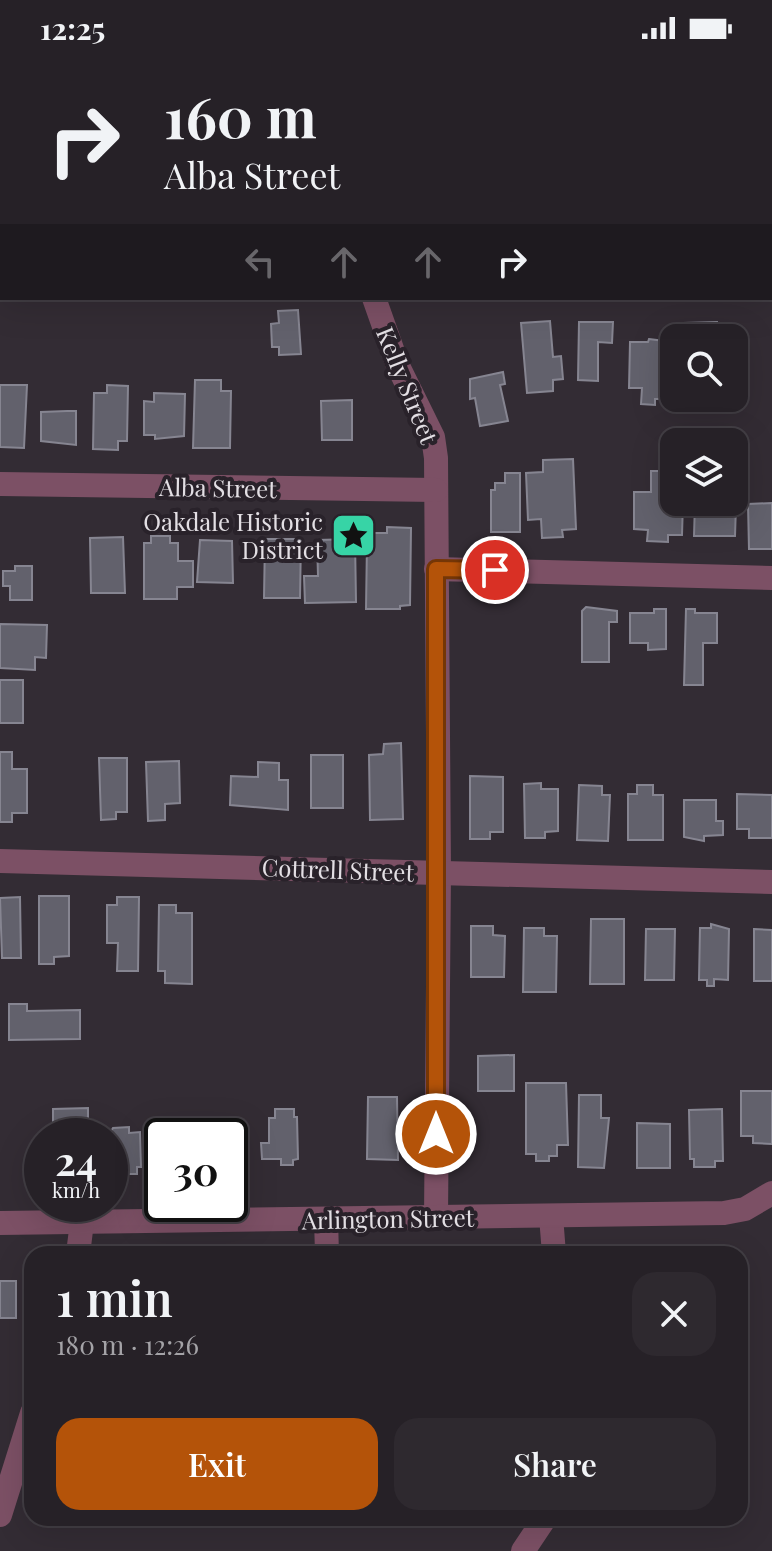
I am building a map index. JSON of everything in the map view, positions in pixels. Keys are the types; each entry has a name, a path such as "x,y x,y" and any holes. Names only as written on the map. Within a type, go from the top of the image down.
{"street":[{"name":"Kelly Street","path":"375,300 398,366 433,437 439,872 436,1217"},
{"name":"Alba Street","path":"0,484 436,490"},
{"path":"436,569 772,578"},
{"name":"Cottrell Street","path":"0,861 772,882"},
{"name":"Arlington Street","path":"128,1221 724,1213 745,1209 772,1193"},
{"path":"551,1216 553,1246"},
{"path":"326,1219 327,1246"},
{"path":"79,1246 82,1222"},
{"name":"Arlington Street","path":"0,1223 82,1222"},
{"path":"0,1515 24,1438"},
{"path":"523,1551 540,1526"}],"building":[{"path":"298,310 301,354 279,355 279,347 272,347 271,324 279,323 278,311"},
{"path":"550,321 553,357 561,356 563,379 553,380 553,391 527,393 521,323"},
{"path":"579,322 613,322 612,343 598,342 598,381 578,380"},
{"path":"717,322 717,324 684,324"},
{"path":"649,339 660,340 660,399 655,399 655,405 641,404 642,388 629,388 630,342 648,342"},
{"path":"503,372 505,384 500,385 508,421 480,426 475,398 470,399 470,379"},
{"path":"195,380 221,380 221,391 231,391 230,448 193,448"},
{"path":"0,385 27,385 24,448 0,447"},
{"path":"107,385 128,386 127,441 118,441 118,450 93,449 94,393 107,393"},
{"path":"154,393 185,394 184,436 155,439 155,435 144,435 144,401 154,402"},
{"path":"352,400 352,440 322,440 321,401"},
{"path":"76,411 76,445 41,441 41,412"},
{"path":"573,459 576,529 562,530 563,537 542,538 541,519 528,520 526,473 543,472 543,460"},
{"path":"651,471 660,471 660,516 683,516 682,535 668,535 668,542 647,541 648,530 634,529 634,492 651,492"},
{"path":"505,473 520,473 520,532 491,532 491,490 495,490 495,483 505,483"},
{"path":"772,503 772,549 749,549 748,504"},
{"path":"695,516 736,516 735,536 694,536"},
{"path":"387,527 411,528 410,605 400,606 400,609 366,609 369,533 387,533"},
{"path":"151,536 170,536 170,543 178,543 178,561 193,561 193,587 177,587 177,599 144,599 144,543 151,543"},
{"path":"123,537 125,593 91,593 90,538"},
{"path":"265,539 301,539 300,598 264,598"},
{"path":"355,539 356,602 305,603 304,576 318,576 317,540"},
{"path":"200,540 232,541 233,583 197,582"},
{"path":"15,566 32,566 32,600 10,600 10,586 3,586 3,571 15,571"},
{"path":"586,607 617,611 617,622 609,622 609,662 582,662 582,611"},
{"path":"654,609 666,609 666,649 648,650 648,643 630,643 630,613 654,613"},
{"path":"686,609 695,609 695,613 717,613 717,643 703,643 703,685 684,685"},
{"path":"0,624 47,625 46,658 35,657 35,670 0,668"},
{"path":"0,680 23,680 23,723 0,723"},
{"path":"401,743 403,819 370,820 369,755 383,754 384,744"},
{"path":"0,752 12,752 12,769 27,769 27,813 12,813 12,822 0,822"},
{"path":"311,755 343,755 343,808 311,808"},
{"path":"99,758 127,758 127,812 116,812 116,819 101,820"},
{"path":"179,761 180,803 165,804 165,820 148,821 146,762"},
{"path":"258,762 279,763 279,780 288,780 288,810 230,805 231,776 258,777"},
{"path":"470,776 503,777 503,832 490,832 490,839 470,839"},
{"path":"541,783 541,789 558,789 558,831 545,832 545,838 525,838 524,784"},
{"path":"579,785 602,786 602,795 610,795 608,841 577,840"},
{"path":"637,785 653,785 653,795 663,795 663,840 628,840 628,794 637,794"},
{"path":"737,794 772,795 772,838 749,838 749,829 737,829"},
{"path":"684,800 716,800 716,821 723,821 723,835 704,836 704,841 684,837"},
{"path":"39,896 69,896 69,956 54,957 54,964 39,964"},
{"path":"20,897 21,958 2,958 0,898"},
{"path":"117,897 139,897 138,971 117,971 118,943 107,943 107,905 117,905"},
{"path":"159,905 176,905 176,913 192,913 192,984 165,983 165,971 158,971"},
{"path":"591,919 624,919 624,984 590,984"},
{"path":"711,924 729,929 728,980 714,979 714,986 707,986 707,980 699,980 700,928 711,928"},
{"path":"471,926 493,926 493,935 505,936 504,977 471,977"},
{"path":"524,928 544,928 544,936 557,936 556,992 523,992"},
{"path":"646,929 675,929 674,980 645,980"},
{"path":"754,929 772,930 772,981 754,981"},
{"path":"9,1004 27,1004 27,1011 80,1010 80,1039 9,1040"},
{"path":"514,1055 514,1091 478,1091 478,1056"},
{"path":"526,1083 566,1083 568,1145 557,1145 557,1156 549,1156 549,1161 536,1161 536,1154 526,1154"},
{"path":"741,1091 772,1091 772,1144 753,1143 753,1136 741,1136"},
{"path":"579,1095 601,1095 601,1118 609,1118 604,1168 578,1167"},
{"path":"368,1097 397,1097 398,1160 367,1159"},
{"path":"88,1108 88,1118 53,1118 53,1109"},
{"path":"275,1109 294,1109 294,1117 297,1117 298,1159 293,1160 293,1165 281,1165 281,1159 262,1159 261,1143 269,1143 269,1118 275,1118"},
{"path":"722,1109 723,1161 715,1161 715,1167 694,1167 694,1159 690,1159 689,1110"},
{"path":"637,1123 670,1124 670,1168 637,1168"},
{"path":"128,1127 129,1133 140,1132 141,1167 137,1167 137,1174 128,1174"},
{"path":"0,1281 16,1281 16,1318 0,1318"}],"place":[{"name":"Oakdale Historic District","path":"354,535"}],"route":[{"path":"436,1134 439,872 436,569 495,570"}]}
